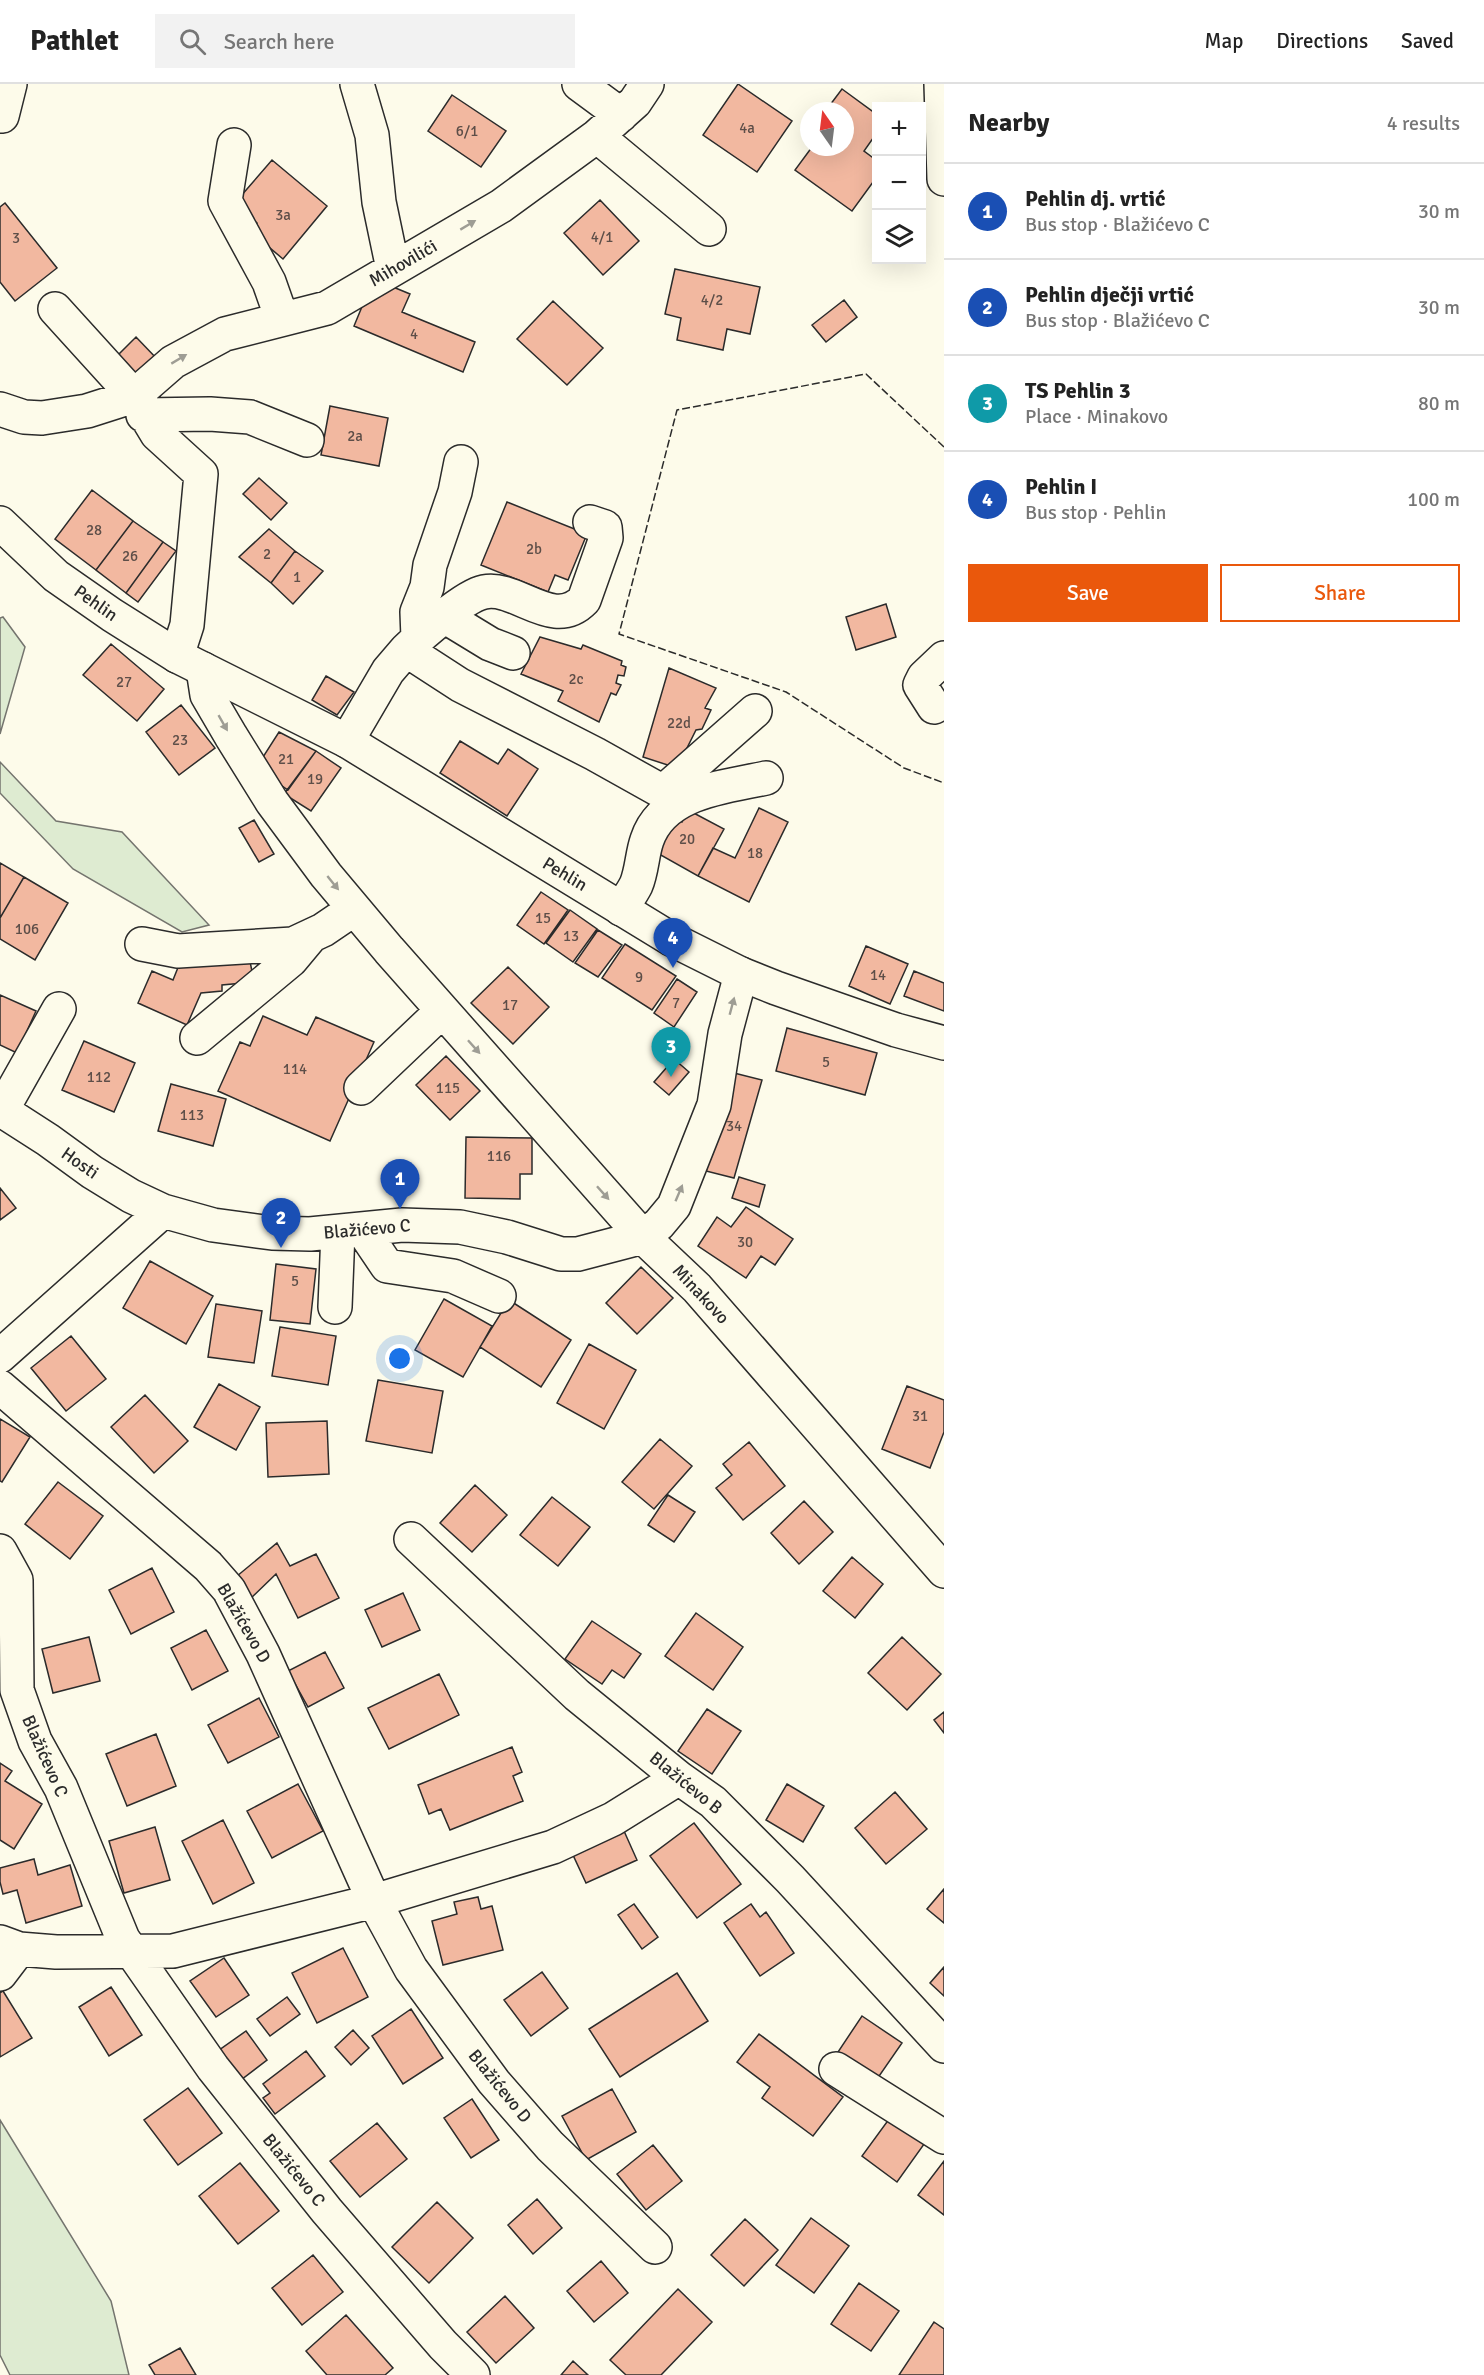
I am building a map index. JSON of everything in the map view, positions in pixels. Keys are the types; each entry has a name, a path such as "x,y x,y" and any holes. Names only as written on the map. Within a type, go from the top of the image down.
{"street":[{"path":"2,116 10,84"},
{"path":"357,84 372,135 379,202 393,269"},
{"path":"579,84 621,115"},
{"name":"Mihovilići","path":"0,409 24,417 42,418 138,405 173,362 225,334 327,308 501,206 621,115 635,102 647,84"},
{"path":"940,84 944,179"},
{"path":"587,143 651,209"},
{"path":"587,143 709,229"},
{"path":"234,145 225,201 269,282 282,319"},
{"path":"55,309 138,405 157,434 201,474 188,625 190,662 207,695 272,802 354,909 643,1237 659,1224 674,1206 694,1159 714,1105 725,1034 741,974"},
{"path":"138,405 250,417 307,440"},
{"path":"412,644 417,612 427,587 430,565 453,500 461,462"},
{"path":"347,741 388,672 412,644 444,616 479,593 497,592 552,610 567,611 577,607 584,600 606,538 605,527 590,522"},
{"name":"Pehlin","path":"0,523 56,576 112,615 190,662 347,741 671,939 741,974 896,1030 944,1043"},
{"path":"444,616 490,645 513,653"},
{"path":"412,644 460,685 595,754 663,792 755,711"},
{"path":"934,707 920,685 924,677 944,658"},
{"path":"621,909 636,884 648,838 662,816 680,802 703,791 766,778"},
{"path":"142,944 178,951 293,944 323,930 354,909"},
{"path":"197,1038 291,960 311,936"},
{"path":"1,1110 58,1009"},
{"path":"361,1088 442,1011"},
{"name":"Hosti","path":"1,1110 92,1172 131,1196 163,1211"},
{"path":"0,1356 163,1211"},
{"name":"Blažićevo C","path":"163,1211 213,1225 243,1230 310,1234 402,1225 460,1227 507,1237 561,1254 578,1254 643,1237"},
{"path":"350,1231 387,1266 453,1276 499,1296"},
{"path":"335,1307 350,1231"},
{"name":"Minakovo","path":"643,1237 698,1288 944,1571"},
{"name":"Blažićevo D","path":"0,1387 208,1566 229,1590 263,1654 374,1901 411,1969 494,2082 550,2146 655,2247"},
{"name":"Blažićevo B","path":"411,1539 577,1695 679,1778 713,1802 790,1879 944,2046"},
{"name":"Blažićevo C","path":"0,1551 16,1580 17,1690 35,1741 61,1788 123,1939 213,2068 256,2122 335,2220 443,2345 473,2375"},
{"path":"6,1955 173,1951 374,1901 553,1847 613,1819 679,1778"},
{"path":"836,2069 944,2138"}],"green space":[{"path":"3,617 25,647 0,734 0,618"},
{"path":"0,762 56,821 122,832 209,925 182,932 73,869 0,793"},
{"path":"0,2120 111,2301 129,2375 10,2375 0,2355"}],"building":[{"path":"738,84 792,121 757,172 703,135"},
{"path":"842,89 872,111 872,140 864,151 872,157 872,184 852,211 795,170 805,156 854,156 854,102 832,102"},
{"path":"452,95 506,131 481,167 428,131"},
{"path":"272,160 327,206 283,259 250,231 257,223 234,204"},
{"path":"600,200 639,241 603,275 564,233"},
{"path":"5,203 57,268 15,301 0,282 0,207"},
{"path":"675,269 760,287 750,334 727,329 723,350 677,340 681,318 665,314"},
{"path":"381,282 410,294 402,312 475,342 463,372 354,326 366,297 374,300"},
{"path":"844,300 857,317 826,342 812,325"},
{"path":"553,301 603,348 567,385 517,339"},
{"path":"136,337 158,360 138,379 116,357"},
{"path":"330,406 388,418 379,466 321,455"},
{"path":"259,478 287,503 271,520 243,494"},
{"path":"92,490 133,521 96,570 55,539"},
{"path":"507,502 587,534 568,580 555,575 548,592 481,565"},
{"path":"133,521 163,542 126,593 96,570"},
{"path":"269,529 295,551 271,583 239,557"},
{"path":"163,542 176,551 138,602 126,593"},
{"path":"295,551 323,571 293,604 271,583"},
{"path":"886,604 896,637 856,650 846,617"},
{"path":"540,637 581,649 583,645 622,661 621,665 626,667 624,676 618,675 616,683 621,685 616,695 611,693 599,722 558,701 563,691 521,674"},
{"path":"111,644 164,689 137,721 83,675"},
{"path":"669,668 716,688 705,708 711,710 702,729 696,730 677,768 643,757"},
{"path":"326,676 354,692 337,715 312,700"},
{"path":"181,705 215,748 179,775 146,732"},
{"path":"279,732 316,751 288,790 256,768"},
{"path":"460,741 498,764 508,749 538,769 507,816 440,773"},
{"path":"316,751 341,768 311,811 284,794"},
{"path":"759,808 788,822 749,902 698,876 713,848 735,858"},
{"path":"688,810 724,829 698,876 650,849 668,814 682,822"},
{"path":"254,820 274,854 259,862 239,828"},
{"path":"0,863 24,877 0,918"},
{"path":"24,877 68,903 35,960 0,939 0,918"},
{"path":"541,892 568,910 544,944 517,925"},
{"path":"570,910 597,929 573,962 546,943"},
{"path":"598,930 622,945 598,977 575,963"},
{"path":"625,944 676,976 652,1010 602,978"},
{"path":"866,946 908,964 890,1004 849,986"},
{"path":"249,956 254,982 222,985 222,991 201,993 187,1025 138,1003 152,971 173,980 179,965"},
{"path":"508,967 549,1007 513,1044 471,1003"},
{"path":"914,971 944,983 944,1011 904,996"},
{"path":"677,979 697,992 674,1027 654,1013"},
{"path":"0,995 36,1011 17,1053 0,1045"},
{"path":"263,1016 307,1035 316,1017 374,1042 330,1141 218,1091 240,1042 250,1046"},
{"path":"787,1028 877,1053 865,1095 776,1071"},
{"path":"84,1041 135,1063 114,1112 62,1090"},
{"path":"446,1056 480,1091 450,1120 416,1085"},
{"path":"674,1059 689,1072 669,1095 654,1082"},
{"path":"734,1073 762,1080 734,1178 706,1171"},
{"path":"171,1084 226,1099 213,1146 158,1131"},
{"path":"466,1137 532,1138 532,1174 520,1174 520,1199 465,1198"},
{"path":"739,1177 765,1185 759,1207 732,1198"},
{"path":"0,1188 16,1208 0,1220"},
{"path":"746,1207 793,1239 775,1265 761,1256 746,1278 698,1246 717,1217 731,1227"},
{"path":"150,1261 213,1296 186,1344 123,1308"},
{"path":"276,1264 316,1269 310,1324 270,1320"},
{"path":"641,1267 673,1298 637,1334 606,1303"},
{"path":"444,1299 492,1326 463,1377 415,1350"},
{"path":"509,1300 571,1340 541,1387 480,1347"},
{"path":"216,1304 262,1311 254,1363 208,1357"},
{"path":"280,1327 336,1336 328,1385 272,1376"},
{"path":"71,1336 106,1379 66,1411 31,1368"},
{"path":"589,1344 636,1370 604,1429 557,1403"},
{"path":"378,1380 443,1391 432,1453 366,1441"},
{"path":"219,1384 260,1407 236,1450 194,1427"},
{"path":"907,1386 944,1400 944,1432 930,1468 882,1449"},
{"path":"145,1395 188,1441 154,1473 111,1427"},
{"path":"0,1419 30,1437 2,1482 0,1481"},
{"path":"327,1421 329,1474 268,1477 266,1423"},
{"path":"660,1439 692,1466 654,1509 622,1482"},
{"path":"749,1442 785,1486 743,1520 716,1488 732,1475 723,1464"},
{"path":"58,1482 103,1516 70,1559 25,1524"},
{"path":"475,1485 507,1515 472,1552 440,1523"},
{"path":"668,1495 695,1512 674,1542 648,1525"},
{"path":"552,1497 590,1527 558,1566 520,1535"},
{"path":"804,1501 833,1532 799,1564 771,1533"},
{"path":"277,1543 290,1566 316,1554 339,1598 298,1618 276,1574 248,1601 231,1581"},
{"path":"852,1557 883,1584 855,1618 823,1591"},
{"path":"152,1568 174,1612 131,1634 109,1590"},
{"path":"403,1593 420,1630 382,1647 365,1610"},
{"path":"696,1613 743,1647 713,1690 665,1656"},
{"path":"592,1621 641,1654 624,1678 612,1670 602,1684 565,1659"},
{"path":"206,1630 228,1671 192,1690 171,1648"},
{"path":"89,1637 100,1681 53,1693 42,1649"},
{"path":"902,1637 941,1674 907,1710 868,1673"},
{"path":"325,1652 344,1688 308,1707 288,1671"},
{"path":"439,1674 459,1715 389,1749 368,1708"},
{"path":"259,1698 279,1737 228,1763 208,1725"},
{"path":"707,1709 741,1731 712,1774 678,1751"},
{"path":"944,1712 944,1733 934,1720"},
{"path":"156,1734 176,1786 127,1806 106,1754"},
{"path":"512,1747 522,1772 513,1776 523,1801 450,1830 441,1809 429,1814 418,1785"},
{"path":"0,1763 12,1771 5,1781 42,1804 14,1849 0,1840"},
{"path":"298,1784 323,1831 272,1858 247,1811"},
{"path":"787,1784 824,1806 803,1842 766,1820"},
{"path":"895,1792 927,1829 886,1864 855,1828"},
{"path":"223,1820 254,1883 213,1904 182,1841"},
{"path":"694,1823 741,1884 697,1918 650,1856"},
{"path":"155,1827 170,1880 124,1893 109,1841"},
{"path":"624,1831 637,1860 586,1883 573,1855"},
{"path":"34,1859 38,1875 70,1865 82,1906 26,1923 17,1890 3,1894 0,1868"},
{"path":"944,1889 944,1923 927,1909"},
{"path":"478,1897 481,1909 492,1906 503,1950 443,1965 432,1921 457,1914 454,1902"},
{"path":"634,1904 658,1937 642,1949 618,1915"},
{"path":"751,1904 760,1917 766,1912 794,1953 760,1976 724,1923"},
{"path":"343,1948 368,1997 317,2023 292,1973"},
{"path":"224,1958 249,1995 216,2017 190,1981"},
{"path":"944,1967 944,1996 930,1983"},
{"path":"542,1972 568,2008 531,2036 504,2000"},
{"path":"677,1973 708,2021 620,2077 589,2029"},
{"path":"111,1987 142,2035 109,2056 79,2007"},
{"path":"3,1991 32,2038 0,2057 0,1993"},
{"path":"287,1997 300,2014 270,2036 257,2019"},
{"path":"411,2009 443,2058 403,2084 372,2036"},
{"path":"862,2016 902,2043 875,2082 836,2055"},
{"path":"353,2030 369,2048 351,2065 335,2047"},
{"path":"246,2031 267,2060 237,2083 215,2053"},
{"path":"759,2034 843,2097 813,2136 762,2098 770,2087 737,2062"},
{"path":"306,2051 325,2076 275,2114 263,2098 270,2093 263,2084"},
{"path":"188,2088 222,2133 178,2165 144,2120"},
{"path":"612,2089 636,2132 586,2160 562,2116"},
{"path":"472,2099 499,2140 471,2158 444,2118"},
{"path":"892,2115 927,2140 897,2182 862,2156"},
{"path":"377,2123 407,2159 360,2197 330,2161"},
{"path":"653,2145 682,2181 646,2210 617,2174"},
{"path":"944,2161 944,2215 918,2195"},
{"path":"240,2163 279,2211 238,2244 199,2196"},
{"path":"537,2199 562,2228 533,2254 508,2225"},
{"path":"437,2202 473,2238 429,2283 392,2247"},
{"path":"811,2218 849,2246 814,2293 776,2265"},
{"path":"745,2219 778,2250 744,2286 711,2255"},
{"path":"313,2255 343,2292 302,2325 272,2288"},
{"path":"601,2261 628,2293 594,2322 567,2291"},
{"path":"859,2283 899,2311 871,2351 831,2324"},
{"path":"678,2289 712,2322 661,2375 626,2375 610,2360"},
{"path":"505,2296 534,2328 496,2363 467,2332"},
{"path":"346,2315 393,2368 385,2375 327,2375 306,2351"},
{"path":"934,2322 944,2329 944,2375 899,2375"},
{"path":"180,2348 196,2375 155,2375 149,2365"},
{"path":"573,2361 588,2375 561,2375"}],"fence":[{"path":"944,447 866,374 677,410 619,634 786,692 904,768 944,783"}],"place":[{"name":"Pehlin I","path":"673,968"},
{"name":"TS Pehlin 3","path":"671,1077"},
{"name":"Pehlin dj. vrtić","path":"400,1209"},
{"name":"Pehlin dječji vrtić","path":"281,1248"}]}
